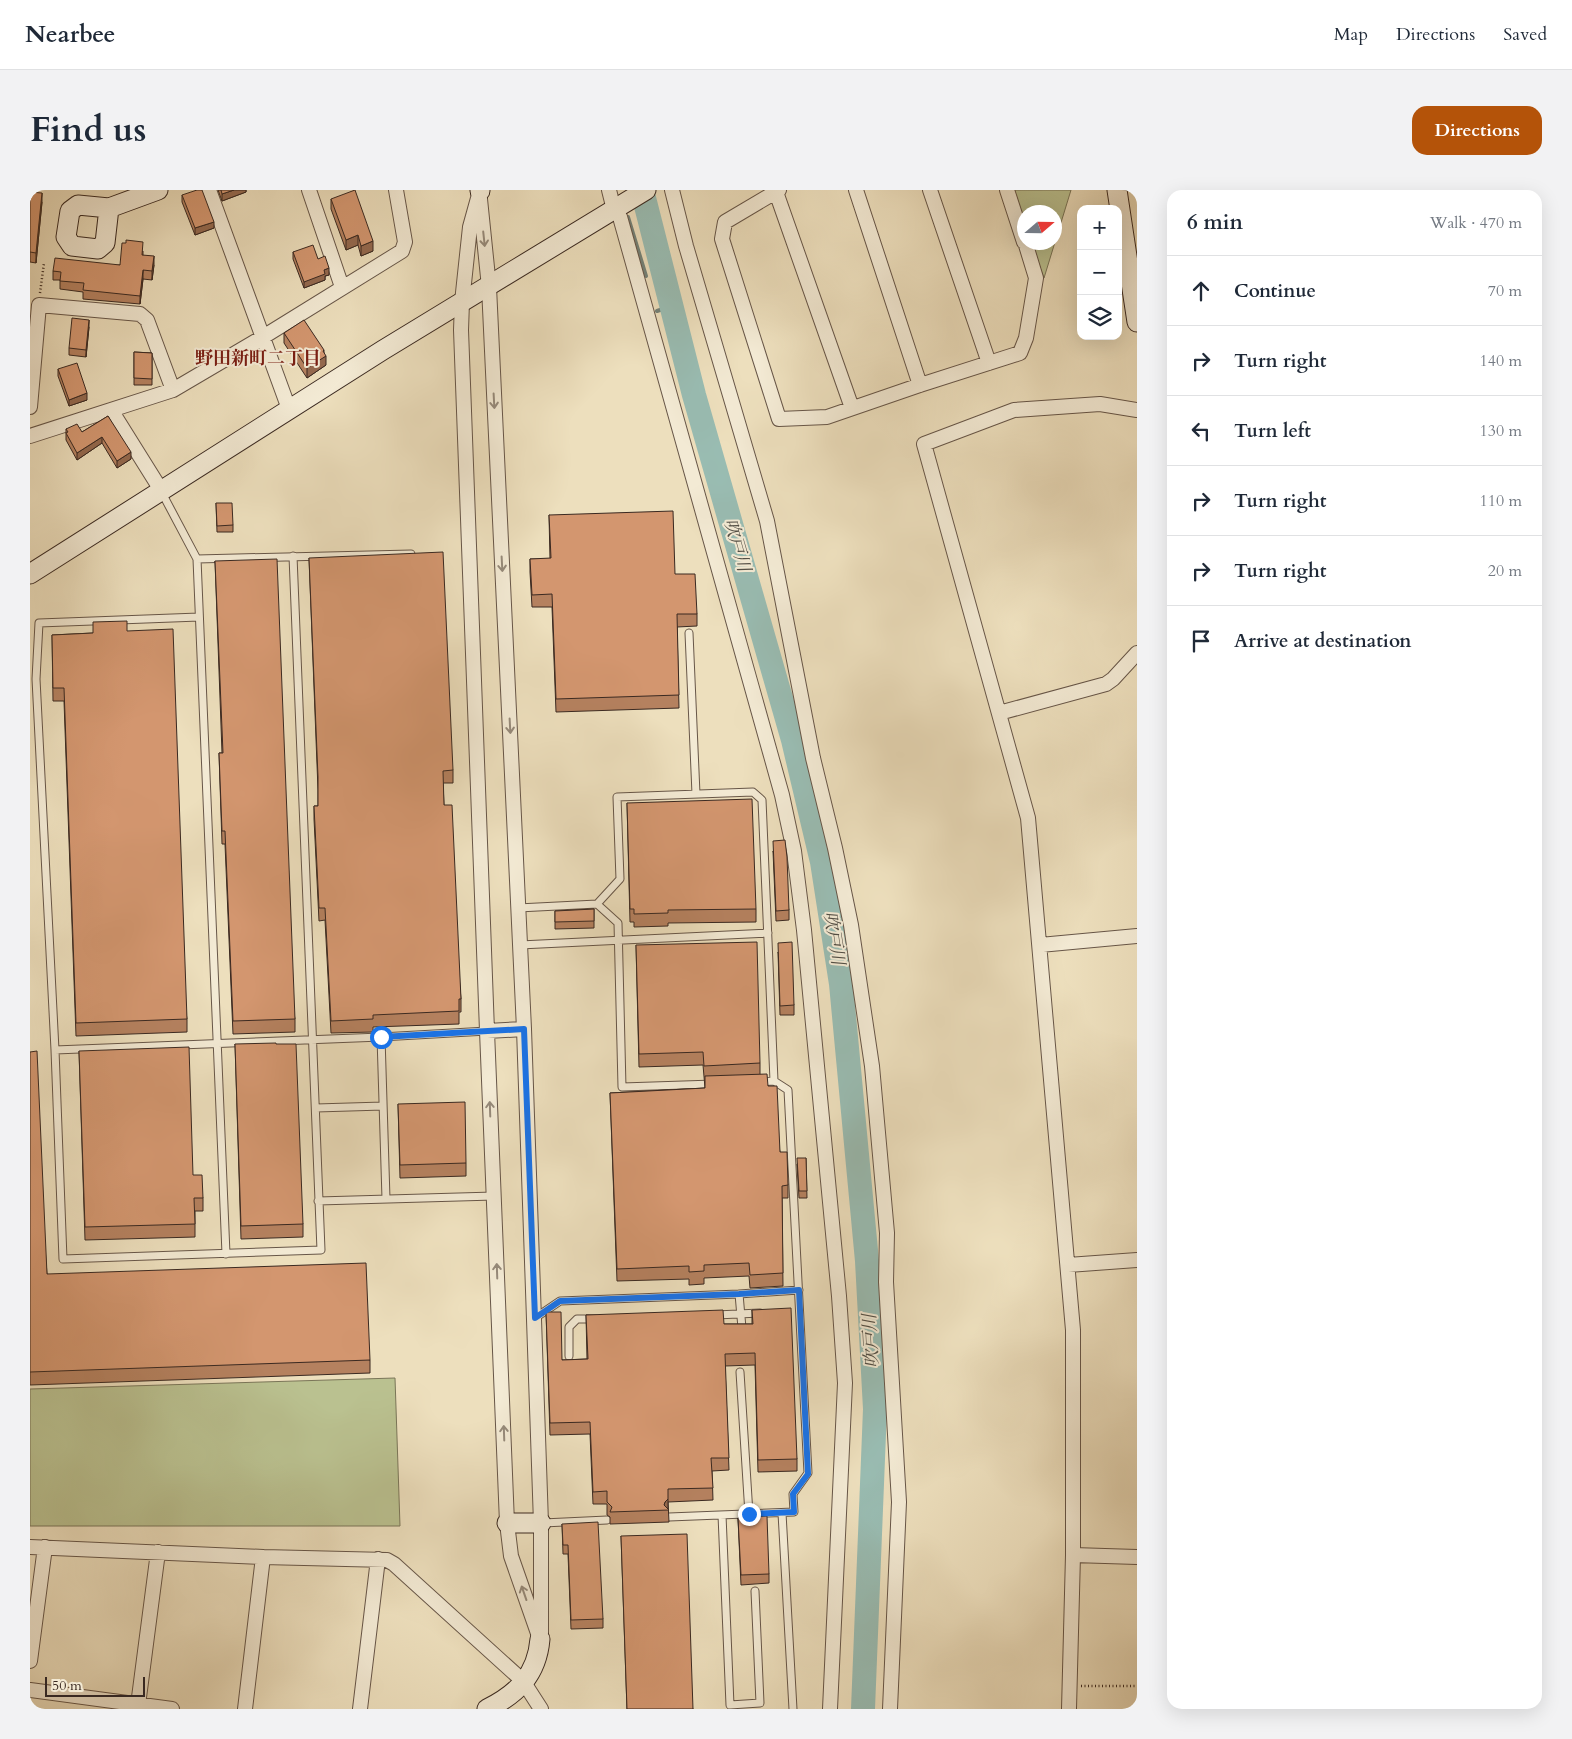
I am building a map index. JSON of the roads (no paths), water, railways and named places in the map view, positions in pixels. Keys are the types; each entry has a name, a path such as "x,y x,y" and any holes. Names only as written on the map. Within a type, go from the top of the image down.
{"street":[{"path":"109,208 158,190"},
{"path":"209,190 289,410"},
{"path":"309,190 342,287"},
{"path":"30,436 173,390 402,251 405,242 396,190"},
{"path":"480,190 489,287 524,1029 535,1318 542,1627 536,1663 528,1677 506,1699 487,1709"},
{"path":"480,190 470,227 462,302 462,330 507,1523 512,1556 540,1639"},
{"path":"610,190 614,210 620,217 782,795 794,851 808,969 846,1383 830,1709"},
{"path":"30,574 462,302 646,190"},
{"path":"672,190 686,246 767,521 813,758 851,924 871,1057 887,1233 886,1282 899,1502 890,1709"},
{"path":"856,190 920,384"},
{"path":"930,190 989,363"},
{"path":"1007,190 1017,219"},
{"path":"1117,190 1137,322"},
{"path":"852,408 777,191 725,222 722,239 779,419 827,417 920,384 1020,353 1024,345 1036,278 1027,250"},
{"path":"30,407 39,305 140,314 147,320 173,390"},
{"path":"1068,1709 1073,1555 1073,1330 1028,818 924,444 1014,410 1100,404 1137,410"},
{"path":"111,410 161,490"},
{"path":"999,714 1106,684 1137,653"},
{"path":"1040,945 1137,936"},
{"path":"487,1031 524,1029"},
{"path":"1068,1265 1137,1260"},
{"path":"507,1523 541,1523"},
{"path":"30,1547 263,1557 387,1560 394,1564 523,1681 541,1709"},
{"path":"30,1661 45,1548"},
{"path":"138,1705 158,1552"},
{"path":"1073,1555 1137,1557"},
{"path":"245,1709 263,1557"},
{"path":"360,1709 378,1559"},
{"path":"30,1690 172,1709"}],"lane":[{"path":"161,490 197,559 226,1254"},
{"path":"197,559 418,554"},
{"path":"199,617 39,622 36,679 55,1050 63,1259 321,1250 314,1040 292,556"},
{"path":"689,633 696,794"},
{"path":"518,908 597,904 620,879 617,797 753,792 762,800 774,1081"},
{"path":"597,904 618,923 622,1087 726,1083"},
{"path":"520,945 768,933"},
{"path":"55,1050 487,1031"},
{"path":"381,1037 386,1199"},
{"path":"669,1517 794,1512 793,1494 808,1474 788,1090 774,1081 755,1082"},
{"path":"316,1108 383,1106"},
{"path":"318,1201 494,1196"},
{"path":"535,1318 560,1301 799,1290"},
{"path":"739,1294 742,1328"},
{"path":"792,1311 800,1310"},
{"path":"711,1315 766,1312"},
{"path":"569,1356 569,1327 577,1319 606,1318"},
{"path":"740,1372 749,1514"},
{"path":"782,1513 792,1709"},
{"path":"722,1515 730,1705 760,1703 755,1591"},
{"path":"541,1523 607,1520"}],"waterway":[{"name":"吹戸川","path":"642,190 694,395 793,740 822,862 841,984 867,1261 875,1409 863,1709"},
{"path":"628,217 646,276"},
{"path":"657,311 672,306"}],"district":[{"name":"野田新町二丁目","path":"258,358"}]}
